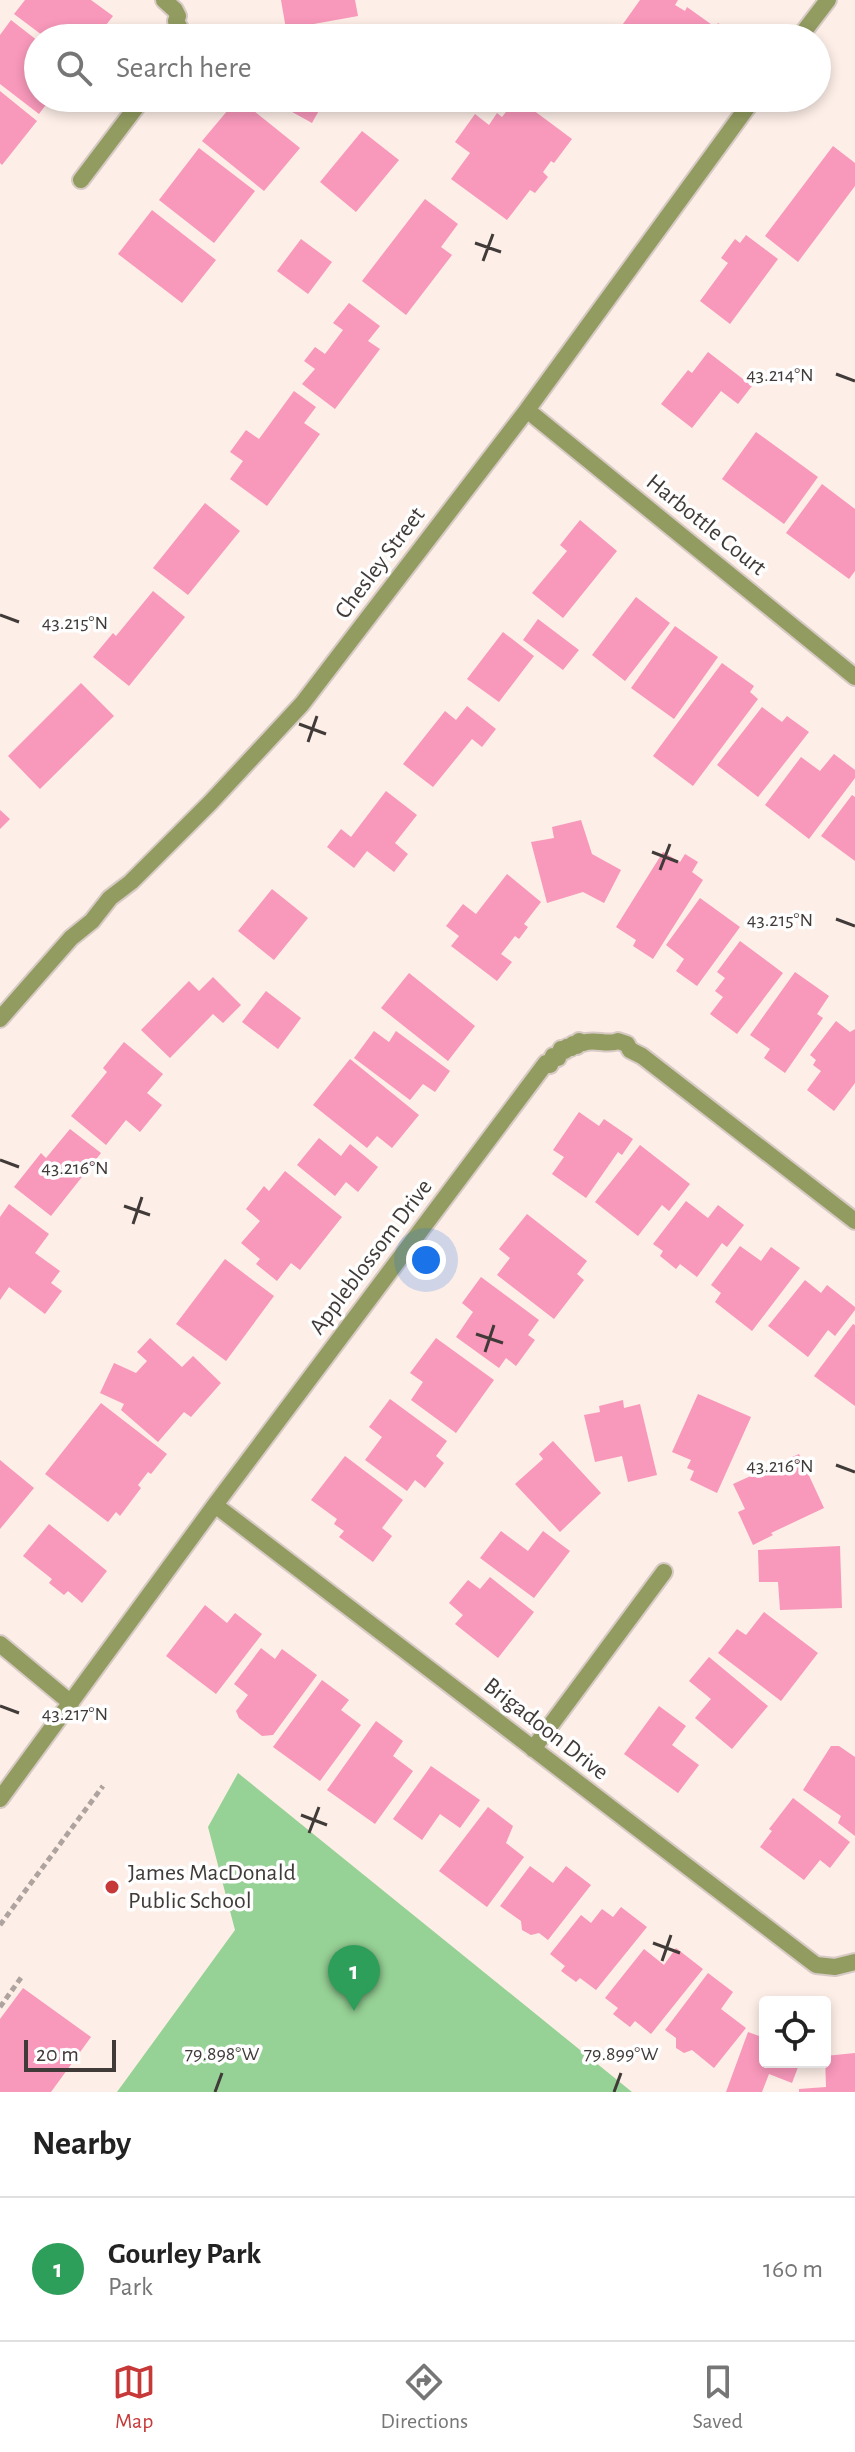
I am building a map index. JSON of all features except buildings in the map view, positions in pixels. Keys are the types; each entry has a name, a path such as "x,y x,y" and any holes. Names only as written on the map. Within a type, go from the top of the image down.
{"street":[{"path":"164,0 175,10 178,24"},
{"path":"810,24 828,0"},
{"path":"81,180 132,112"},
{"name":"Chesley Street","path":"0,1019 71,938 92,921 110,898 131,882 242,770 302,704 527,410 744,112"},
{"name":"Harbottle Court","path":"527,410 855,677"},
{"name":"Appleblossom Drive","path":"0,1799 215,1505 546,1063 550,1065 553,1056 558,1058 561,1049 565,1051 573,1044 577,1046 579,1041 589,1040 627,1044 630,1050 642,1056 855,1221"},
{"name":"Brigadoon Drive","path":"215,1505 816,1965 835,1967 855,1962"},
{"path":"533,1749 664,1572"},
{"path":"0,1644 71,1703"}],"path":[{"path":"0,1925 103,1786"},
{"path":"0,2007 23,1975"}],"green space":[{"path":"238,1773 632,2092 117,2092 235,1930 208,1827"}],"place":[{"name":"James MacDonald Public School","path":"112,1887"},
{"name":"Gourley Park","path":"354,2011"}]}
